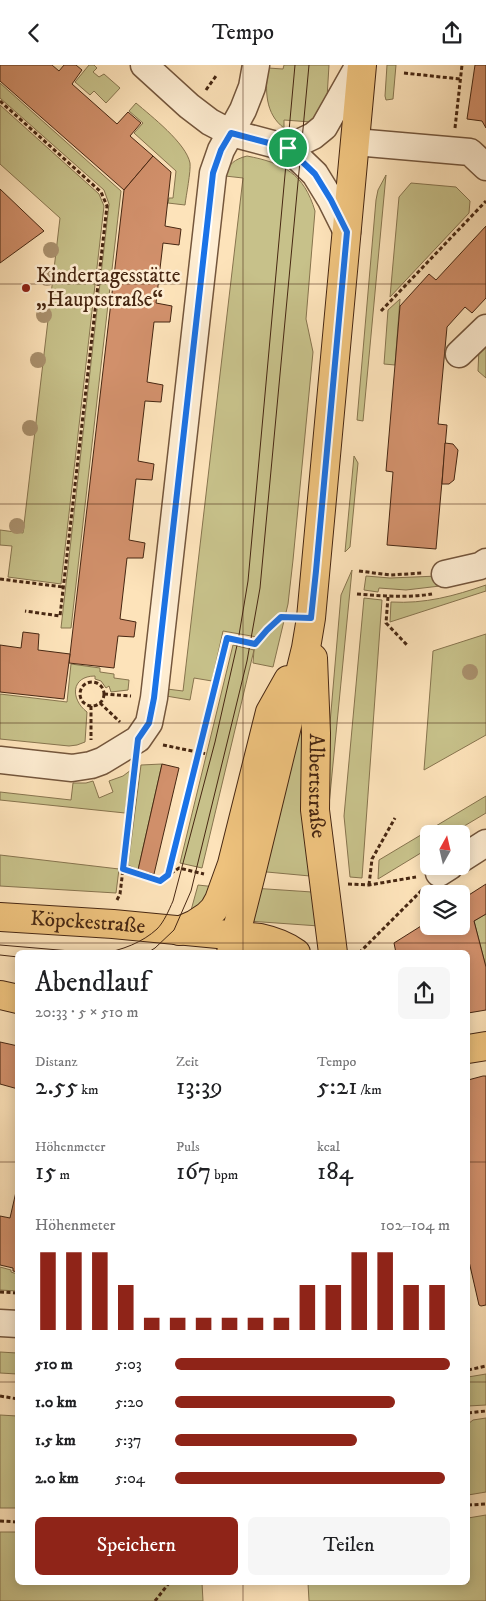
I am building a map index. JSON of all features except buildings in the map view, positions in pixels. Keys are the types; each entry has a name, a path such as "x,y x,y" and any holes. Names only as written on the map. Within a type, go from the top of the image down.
{"main road":[{"name":"Albertstraße","path":"232,944 306,648 311,618 361,65"},
{"name":"Albertstraße","path":"311,618 316,733 315,810 333,950"},
{"name":"Albertstraße","path":"179,931 196,924 207,916 219,900 232,864 270,713 306,648"},
{"name":"Köpckestraße","path":"0,917 113,924 179,931 232,944 272,941 292,950"},
{"path":"0,995 15,998"},
{"path":"470,1049 486,1046"}],"street":[{"path":"144,65 189,106 210,122 231,133 288,148 315,174 347,232"},
{"path":"0,761 72,768 91,765 102,761 138,739 149,723 154,698 213,173 221,150 243,110 252,87 256,65"},
{"path":"288,148 313,136 324,127 361,65"},
{"path":"355,142 470,152 486,167"},
{"path":"459,354 486,328"},
{"path":"446,574 480,566 486,562"},
{"path":"470,853 486,843"},
{"path":"0,1323 15,1323"}],"path":[{"path":"453,151 462,65"},
{"path":"404,73 460,79"},
{"path":"0,101 101,192 107,206 60,616 25,611"},
{"path":"381,311 486,201"},
{"path":"356,594 388,597 419,596 448,591 446,574 437,572 390,575 359,571"},
{"path":"0,579 63,587"},
{"path":"388,597 386,623 407,645"},
{"path":"168,875 227,638 255,644 281,617 311,618"},
{"path":"94,681 102,686 104,694 103,700 100,703 91,706 83,701 80,692 85,683 94,681"},
{"path":"91,706 91,765"},
{"path":"116,903 120,894 124,843 138,739 207,754"},
{"path":"369,885 372,859 395,818"},
{"path":"123,869 160,881 178,868 209,875"},
{"path":"342,884 369,885 420,875"},
{"path":"362,950 439,875"},
{"path":"0,1292 15,1293"},
{"path":"470,1370 486,1366"},
{"path":"0,1396 15,1398"},
{"path":"470,1413 486,1411"},
{"path":"470,1505 486,1504"},
{"path":"0,1521 15,1522"},
{"path":"155,1601 167,1585"}],"shaded area":[{"path":"89,65 94,65 97,68 93,72 99,77 104,74 120,88 106,103 94,91 90,95 75,82"},
{"path":"284,65 329,65 327,98 322,111 311,122 284,120 284,128 273,116 267,93 268,68 283,69"},
{"path":"387,65 396,65 393,99 386,100 385,96"},
{"path":"0,83 121,191 71,628 61,628 109,204 104,190 0,98"},
{"path":"136,103 167,130 187,155 190,167 185,205 168,203 169,198 173,198 176,171 134,133 143,123 129,111"},
{"path":"0,105 99,194 104,206 61,584 8,577 12,546 0,545 0,530 23,533 60,218 0,164"},
{"path":"247,156 272,162 291,172 305,188 315,211 306,319 313,352 293,560 288,604 273,667 253,663 257,637 223,631 212,681 194,678 190,700 166,696 167,689 183,691 243,178 225,176 228,168 233,163"},
{"path":"386,175 363,421 357,420 376,200 378,190"},
{"path":"411,183 456,187 470,201 469,213 390,297 399,197"},
{"path":"400,299 395,365 384,364 388,310"},
{"path":"486,347 486,378 478,371 479,348"},
{"path":"354,456 358,463 350,547 345,552"},
{"path":"352,570 329,805 327,781 329,735 341,595"},
{"path":"366,576 390,578 438,576 440,586 406,590 379,588 378,592 364,590"},
{"path":"486,585 486,591 390,622 391,602 416,602 439,598"},
{"path":"364,598 382,600 362,878 350,877 344,816"},
{"path":"486,634 486,735 424,770 433,651"},
{"path":"233,645 254,650 202,868 180,863"},
{"path":"71,664 100,668 100,672 114,674 114,678 129,680 128,690 111,692 109,686 106,688 101,681 95,679 95,676 87,677 77,684 76,695 78,701 87,712 85,742 69,746 0,739 0,694 67,702"},
{"path":"299,726 305,730 310,876 256,871"},
{"path":"162,764 138,870 128,865 141,765"},
{"path":"131,770 125,813 0,800 0,792 71,800 73,783 93,781 99,798 113,792 109,781 123,776"},
{"path":"486,796 486,813 466,825 438,825"},
{"path":"420,835 420,853 378,879 379,860"},
{"path":"0,855 119,869 116,893 0,886"},
{"path":"198,885 216,887 190,914"},
{"path":"252,888 312,892 319,926 248,921"},
{"path":"486,914 486,967 474,921"},
{"path":"0,1267 11,1270 11,1272 15,1273 15,1291 0,1290"},
{"path":"0,1352 15,1353 15,1374 0,1373"},
{"path":"486,1374 486,1405 470,1406 470,1377"},
{"path":"0,1415 15,1416 15,1508 0,1508"},
{"path":"486,1418 486,1492 470,1495 470,1422 473,1420"},
{"path":"486,1515 486,1601 309,1601 308,1585 470,1585 470,1518"},
{"path":"0,1532 15,1532 15,1585 202,1585 203,1601 0,1601"}],"tram line":[{"path":"117,950 145,938 157,929 173,901 215,742 238,641 248,581 295,65"},
{"path":"152,950 174,930 191,891 247,661 260,588 309,65"},
{"path":"0,945 59,950"},
{"path":"0,955 15,957"}],"place":[{"name":"Kindertagesstätte „Hauptstraße“","path":"26,288"}],"route":[{"path":"231,133 288,148 315,174 347,232 311,618 281,617 255,644 227,638 168,875 160,881 123,869 138,739 149,723 154,698 213,173 221,150 231,133"}]}
